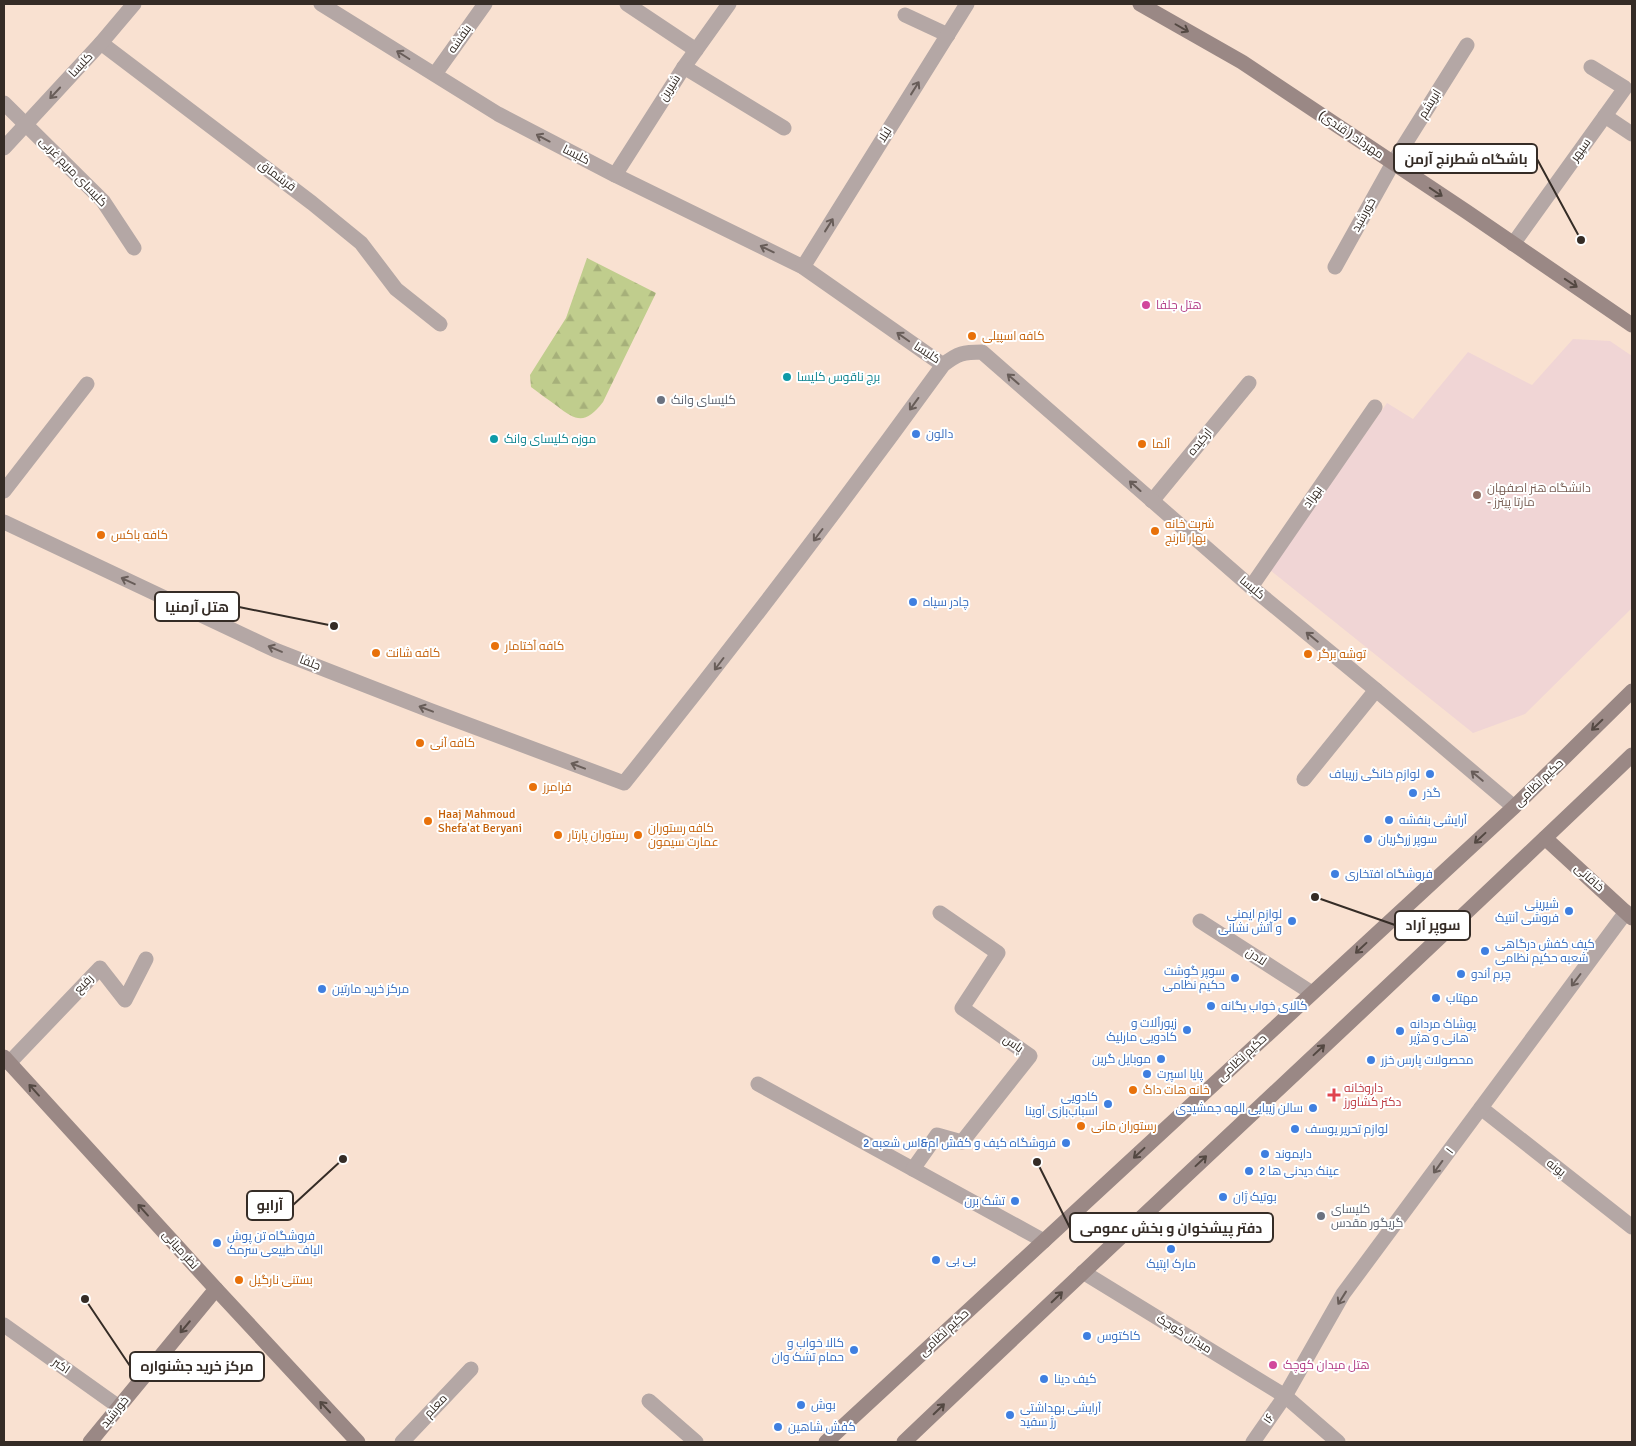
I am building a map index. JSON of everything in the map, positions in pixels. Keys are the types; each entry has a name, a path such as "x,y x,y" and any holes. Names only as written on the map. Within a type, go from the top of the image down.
{"main road":[{"name":"مهرداد ( قندی)","path":"1140,4 1242,62 1632,325"},
{"name":"حکیم نظامی","path":"826,1442 1514,807 1632,691"},
{"path":"904,1442 1632,755"},
{"name":"خاقانی","path":"1545,838 1629,915"},
{"name":"نظر میانی","path":"6,1060 358,1442"},
{"name":"خورشید","path":"90,1442 216,1289"}],"street":[{"name":"کلیسا","path":"4,148 101,43 134,4"},
{"name":"کلیسا","path":"321,4 498,114 615,175 803,267 943,365 955,355 967,352 982,352 1251,587 1514,807"},
{"name":"بنفشه","path":"435,74 485,4"},
{"path":"627,4 696,50"},
{"name":"شیرین","path":"615,175 684,67 728,4"},
{"name":"لیلا","path":"803,267 967,4"},
{"path":"905,15 948,35"},
{"name":"قرشماق","path":"101,43 312,203 361,243 396,289 440,324"},
{"name":"ابریشم","path":"1393,163 1467,45"},
{"path":"684,67 784,128"},
{"name":"سپهر","path":"1513,244 1625,88 1591,68"},
{"name":"کلیسای مریم غربی","path":"4,103 103,201 134,248"},
{"path":"1605,116 1632,134"},
{"name":"خورشید","path":"1335,267 1393,163"},
{"name":"جلفا","path":"4,522 275,650 624,784 710,677 854,487 943,365"},
{"name":"ارکیده","path":"1152,502 1249,383"},
{"path":"4,491 86,384"},
{"name":"بهزاد","path":"1251,587 1375,407"},
{"path":"1304,780 1376,690"},
{"name":"پاس","path":"913,1169 937,1135 962,1142 1030,1056 962,1008 998,953 940,913"},
{"name":"۱","path":"1285,1396 1343,1294 1481,1108 1629,915"},
{"name":"لادن","path":"1200,921 1312,993"},
{"name":"رفیع","path":"6,1060 100,968 125,1000 146,959"},
{"path":"758,1084 1044,1241"},
{"name":"پونه","path":"1481,1108 1632,1227"},
{"name":"میدان کوچک","path":"1083,1272 1285,1396 1338,1442"},
{"name":"اکبر","path":"4,1325 119,1407"},
{"name":"معلم","path":"402,1442 471,1369"},
{"name":"۱۶","path":"1253,1442 1285,1396"},
{"path":"649,1401 696,1442"}],"shaded area":[{"name":"دانشگاه هنر اصفهان - مارتا پیترز","path":"1573,339 1610,341 1632,356 1632,608 1525,714 1473,733 1270,570 1387,403 1413,419 1468,352 1532,385"}],"green space":[{"path":"587,258 656,293 603,402 586,417 576,418 531,387 530,375 566,318"}],"place":[{"name":"باشگاه شطرنج آرمن","path":"1581,240"},
{"name":"هتل جلفا","path":"1146,305"},
{"name":"کافه اسپیلی","path":"972,336"},
{"name":"برج ناقوس کلیسا","path":"787,377"},
{"name":"کلیسای وانک","path":"661,400"},
{"name":"دالون","path":"916,434"},
{"name":"موزه کلیسای وانک","path":"494,439"},
{"name":"آلما","path":"1142,444"},
{"name":"دانشگاه هنر اصفهان - مارتا پیترز","path":"1477,495"},
{"name":"شربت خانه بهار نارنج","path":"1155,531"},
{"name":"کافه باکس","path":"101,535"},
{"name":"چادر سیاه","path":"913,602"},
{"name":"هتل آرمنیا","path":"334,626"},
{"name":"کافه آختامار","path":"495,646"},
{"name":"کافه شانت","path":"376,653"},
{"name":"توشه برگر","path":"1308,654"},
{"name":"کافه آنی","path":"420,743"},
{"name":"لوازم خانگی زریباف","path":"1430,774"},
{"name":"فرامرز","path":"533,787"},
{"name":"گذر","path":"1413,793"},
{"name":"آرایشی بنفشه","path":"1389,820"},
{"name":"Haaj Mahmoud Shefa'at Beryani","path":"428,821"},
{"name":"رستوران پارتار","path":"558,835"},
{"name":"کافه رستوران عمارت سیمون","path":"638,835"},
{"name":"سوپر زرگریان","path":"1368,839"},
{"name":"فروشگاه افتخاری","path":"1335,874"},
{"name":"سوپر آراد","path":"1315,897"},
{"name":"شیرینی فروشی آنتیک","path":"1569,911"},
{"name":"لوازم ایمنی و آتش نشانی","path":"1292,921"},
{"name":"کیف کفش درگاهی شعبه حکیم نظامی","path":"1485,951"},
{"name":"چرم آندو","path":"1461,974"},
{"name":"سوپر گوشت حکیم نظامی","path":"1235,978"},
{"name":"مرکز خرید مارتین","path":"322,989"},
{"name":"مهتاب","path":"1436,998"},
{"name":"کالای خواب یگانه","path":"1211,1006"},
{"name":"زیورآلات و کادویی مارلیک","path":"1187,1030"},
{"name":"پوشاک مردانه هانی و هژیر","path":"1400,1031"},
{"name":"موبایل گرین","path":"1161,1059"},
{"name":"محصولات پارس خزر","path":"1371,1060"},
{"name":"پایا اسپرت","path":"1147,1074"},
{"name":"خانه هات داگ","path":"1133,1090"},
{"name":"داروخانه دکتر کشاورز","path":"1334,1095"},
{"name":"کادویی اسباب‌بازی آوینا","path":"1108,1104"},
{"name":"سالن زیبایی الهه جمشیدی","path":"1313,1108"},
{"name":"رستوران مانی","path":"1081,1126"},
{"name":"لوازم تحریر یوسف","path":"1295,1129"},
{"name":"فروشگاه کیف و کفش ام&اس شعبه 2","path":"1066,1143"},
{"name":"دایموند","path":"1265,1154"},
{"name":"آرابو","path":"343,1159"},
{"name":"دفتر پیشخوان و بخش عمومی","path":"1037,1162"},
{"name":"عینک دیدنی ها 2","path":"1249,1171"},
{"name":"بوتیک ژان","path":"1223,1197"},
{"name":"تشک برن","path":"1015,1201"},
{"name":"کلیسای گریگور مقدس","path":"1321,1216"},
{"name":"فروشگاه تن پوش الیاف طبیعی سرمک","path":"217,1243"},
{"name":"مارک اپتیک","path":"1171,1249"},
{"name":"بی بی","path":"936,1260"},
{"name":"بستنی نارگیل","path":"239,1280"},
{"name":"مرکز خرید جشنواره","path":"85,1299"},
{"name":"کاکتوس","path":"1087,1336"},
{"name":"کالا خواب و حمام تشک وان","path":"854,1350"},
{"name":"هتل میدان کوچک","path":"1273,1365"},
{"name":"کیف دینا","path":"1044,1379"},
{"name":"بوش","path":"801,1405"},
{"name":"آرایشی بهداشتی رژ سفید","path":"1010,1415"},
{"name":"کفش شاهین","path":"778,1427"}]}
